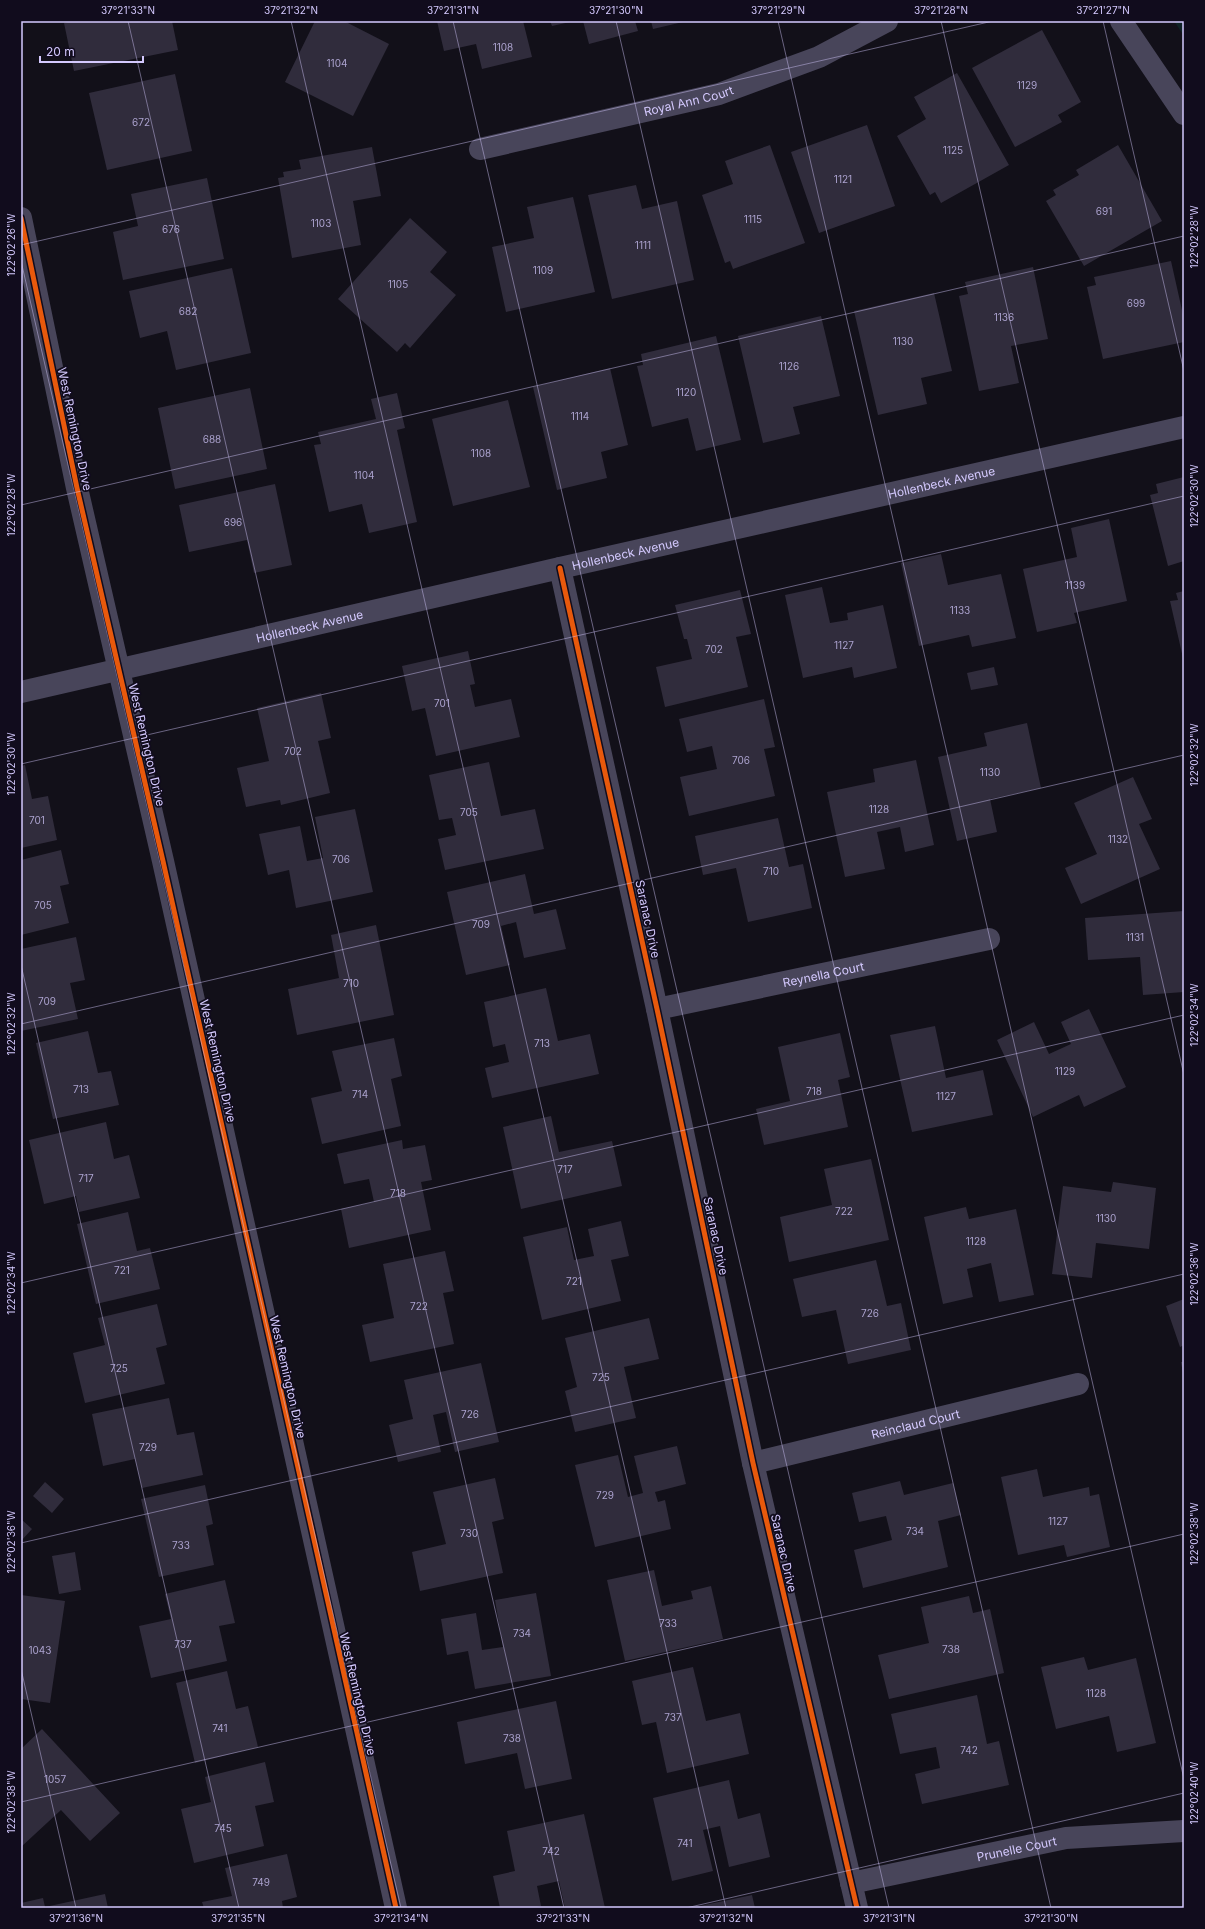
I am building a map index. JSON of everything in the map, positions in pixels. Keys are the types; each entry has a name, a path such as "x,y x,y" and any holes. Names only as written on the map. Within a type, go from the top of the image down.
{"street":[{"name":"Royal Ann Court","path":"480,149 719,94 819,57 887,21"},
{"path":"1121,21 1184,114"},
{"name":"West Remington Drive","path":"21,218 77,488 120,669 396,1908"},
{"name":"Hollenbeck Avenue","path":"21,692 1184,427"},
{"name":"Saranac Drive","path":"560,568 657,1009 753,1463 857,1908"},
{"name":"Reynella Court","path":"657,1009 989,939"},
{"name":"Reinclaud Court","path":"753,1463 1078,1384"},
{"name":"Prunelle Court","path":"851,1883 1066,1838 1184,1831"}],"green space":[{"path":"1174,21 1184,21 1184,36"}],"building":[{"path":"72,21 172,21 178,50 74,71 64,23"},
{"path":"315,21 344,21 389,44 353,116 285,82"},
{"path":"437,21 523,21 532,57 482,69 476,44 444,51"},
{"path":"550,21 570,21 570,22 552,26"},
{"path":"583,21 635,21 638,31 589,44"},
{"path":"651,21 683,21 683,22 653,29"},
{"path":"1042,30 1081,102 1058,115 1062,122 1015,147 972,68"},
{"path":"957,73 1009,165 941,203 935,192 930,195 897,136 926,119 914,97"},
{"path":"175,74 192,151 107,170 89,93"},
{"path":"867,125 895,206 819,233 791,152"},
{"path":"770,145 805,243 733,269 730,261 725,263 702,195 733,184 725,161"},
{"path":"1118,145 1162,221 1084,266 1046,201 1056,195 1053,190 1079,175 1076,170"},
{"path":"372,147 381,196 353,201 361,245 292,258 278,178 284,177 283,172 301,169 299,160"},
{"path":"207,178 224,259 123,280 113,232 138,226 131,194"},
{"path":"636,185 642,209 677,201 694,280 612,299 588,195"},
{"path":"573,197 595,292 506,312 492,247 534,238 527,207"},
{"path":"410,218 447,252 430,272 456,295 410,348 405,343 397,352 338,299"},
{"path":"1171,261 1184,319 1184,342 1103,359 1087,287 1096,285 1094,277"},
{"path":"1033,267 1048,339 1011,346 1019,383 979,391 959,296 968,294 965,282"},
{"path":"232,268 251,353 176,370 167,331 140,338 129,291"},
{"path":"934,293 952,371 921,378 927,404 878,415 854,311"},
{"path":"821,316 840,396 793,407 800,434 763,443 738,336"},
{"path":"716,336 741,440 696,451 688,418 652,427 637,366 643,365 641,354"},
{"path":"610,368 628,445 601,452 607,478 557,490 533,387"},
{"path":"250,388 267,469 175,489 158,408"},
{"path":"397,393 405,428 397,430 417,522 369,533 362,504 329,512 314,445 321,444 318,432 376,419 371,399"},
{"path":"508,400 530,487 453,506 432,419"},
{"path":"1184,477 1184,561 1168,566 1150,495 1158,493 1156,484"},
{"path":"275,484 292,565 254,573 247,540 189,552 179,505"},
{"path":"1109,519 1127,601 1074,613 1077,623 1037,632 1023,569 1077,557 1071,528"},
{"path":"941,554 948,585 1001,574 1016,638 972,647 969,635 919,646 901,563"},
{"path":"822,587 830,623 848,620 847,613 883,605 897,668 854,678 852,667 803,678 785,595"},
{"path":"740,590 751,634 736,637 748,687 665,707 656,667 692,659 687,639 684,639 675,605"},
{"path":"1184,591 1183,658 1170,601 1178,600 1176,593"},
{"path":"468,651 475,684 470,685 475,707 511,699 520,737 436,756 425,708 412,711 402,666"},
{"path":"994,667 998,685 971,690 967,673"},
{"path":"321,693 331,738 318,741 330,793 281,805 280,800 246,807 237,768 269,761 257,708"},
{"path":"764,699 775,747 764,749 775,796 689,816 680,777 717,769 712,746 687,752 679,719"},
{"path":"1027,723 1041,788 990,799 997,832 957,841 938,757 987,746 984,733"},
{"path":"916,760 934,845 905,852 900,827 877,832 885,869 845,877 827,792 875,782 873,769"},
{"path":"489,762 501,816 535,809 544,849 445,870 438,839 456,835 452,818 439,820 429,775"},
{"path":"25,765 32,799 48,796 57,840 21,848 21,766"},
{"path":"1133,777 1152,819 1139,824 1160,869 1081,904 1065,868 1097,854 1074,803"},
{"path":"355,809 373,892 296,908 289,870 268,875 259,834 300,826 307,861 323,858 315,817"},
{"path":"778,818 789,867 803,864 812,908 748,922 736,868 703,875 695,836"},
{"path":"61,850 69,884 60,886 69,923 21,935 21,860"},
{"path":"525,874 534,914 556,909 566,949 524,958 516,922 501,926 510,965 466,975 447,892"},
{"path":"1184,911 1184,992 1143,995 1140,957 1088,960 1085,918"},
{"path":"376,925 394,1015 297,1035 288,989 339,978 331,935"},
{"path":"76,937 85,980 70,983 78,1019 21,1031 21,949"},
{"path":"546,988 558,1041 590,1034 599,1074 492,1098 485,1068 509,1062 505,1044 493,1047 484,1002"},
{"path":"1089,1009 1126,1087 1084,1107 1079,1095 1033,1117 997,1040 1034,1022 1049,1054 1071,1044 1061,1022"},
{"path":"935,1026 946,1078 983,1070 993,1115 912,1132 890,1035"},
{"path":"88,1031 98,1073 111,1071 119,1105 53,1119 36,1043"},
{"path":"840,1033 850,1077 838,1080 848,1127 764,1145 756,1109 790,1101 778,1047"},
{"path":"394,1038 402,1076 391,1079 401,1126 322,1144 311,1098 342,1091 332,1051"},
{"path":"551,1116 559,1152 612,1141 622,1186 521,1209 503,1127"},
{"path":"106,1122 114,1159 129,1155 140,1198 79,1212 76,1196 44,1204 29,1140"},
{"path":"402,1140 403,1149 425,1145 432,1180 421,1182 431,1230 349,1248 341,1209 374,1202 369,1179 344,1184 337,1154"},
{"path":"871,1159 889,1240 789,1262 780,1217 832,1205 824,1169"},
{"path":"1113,1182 1156,1188 1149,1249 1096,1243 1092,1278 1052,1274 1063,1186 1111,1192"},
{"path":"966,1207 969,1219 1016,1209 1034,1295 999,1302 991,1263 967,1269 973,1297 943,1304 924,1217"},
{"path":"128,1212 137,1251 150,1248 160,1289 96,1304 77,1224"},
{"path":"621,1221 629,1256 611,1260 621,1301 542,1320 523,1237 567,1227 574,1260 594,1256 588,1229"},
{"path":"445,1251 454,1291 443,1293 454,1344 370,1362 362,1325 394,1318 383,1264"},
{"path":"876,1260 887,1306 901,1303 911,1350 848,1364 836,1310 802,1317 793,1279"},
{"path":"1184,1299 1184,1345 1180,1347 1166,1306"},
{"path":"157,1304 167,1345 156,1348 165,1384 85,1403 73,1353 105,1345 98,1318"},
{"path":"649,1318 659,1359 624,1367 636,1418 575,1432 565,1391 577,1387 565,1338"},
{"path":"1181,1362 1184,1362 1183,1373"},
{"path":"481,1363 499,1442 455,1452 446,1412 433,1415 441,1452 398,1462 389,1425 413,1419 404,1380"},
{"path":"169,1398 177,1435 194,1432 203,1475 142,1488 135,1459 103,1466 92,1414"},
{"path":"677,1446 686,1484 655,1492 658,1502 665,1500 671,1529 595,1547 575,1465 618,1455 628,1497 643,1493 634,1456"},
{"path":"1037,1469 1043,1497 1089,1487 1090,1496 1099,1494 1110,1547 1067,1557 1064,1545 1018,1555 1001,1477"},
{"path":"495,1478 504,1519 492,1522 503,1573 420,1591 412,1552 446,1544 433,1492"},
{"path":"900,1481 904,1495 953,1483 961,1515 938,1521 948,1567 863,1588 854,1550 892,1540 886,1516 859,1522 852,1493"},
{"path":"45,1482 64,1499 52,1513 33,1496"},
{"path":"205,1485 213,1524 206,1526 214,1565 159,1577 141,1499"},
{"path":"21,1519 32,1529 21,1541"},
{"path":"75,1552 81,1590 59,1594 52,1556"},
{"path":"654,1570 662,1606 693,1599 691,1591 711,1586 723,1639 625,1661 607,1580"},
{"path":"225,1580 235,1623 219,1626 227,1661 151,1678 139,1626 171,1619 165,1594"},
{"path":"536,1593 551,1676 475,1689 468,1651 447,1655 441,1619 476,1613 482,1650 503,1647 495,1600"},
{"path":"21,1595 65,1601 50,1703 21,1699"},
{"path":"969,1596 973,1613 990,1609 1004,1673 889,1699 878,1655 929,1643 921,1607"},
{"path":"1084,1657 1088,1670 1136,1658 1156,1743 1117,1752 1109,1716 1056,1729 1041,1667"},
{"path":"693,1667 706,1721 740,1713 749,1754 667,1773 656,1722 642,1725 632,1681"},
{"path":"227,1671 236,1709 248,1706 258,1747 195,1763 176,1683"},
{"path":"977,1695 987,1744 999,1741 1009,1785 922,1804 915,1774 940,1768 936,1747 900,1754 891,1714"},
{"path":"556,1701 572,1779 525,1789 517,1753 465,1764 457,1722"},
{"path":"42,1729 120,1813 90,1841 61,1810 21,1847 21,1749"},
{"path":"265,1762 274,1802 255,1806 264,1846 194,1863 181,1809 211,1802 205,1777"},
{"path":"729,1780 738,1819 760,1813 770,1857 729,1867 720,1826 703,1830 713,1871 672,1881 653,1798"},
{"path":"584,1814 605,1908 565,1908 559,1881 537,1886 541,1906 533,1908 500,1908 493,1876 515,1871 507,1831"},
{"path":"287,1854 297,1897 282,1901 283,1908 204,1908 202,1902 232,1896 225,1868"},
{"path":"105,1894 108,1908 21,1908 21,1903 43,1898 45,1907"},
{"path":"752,1895 755,1908 695,1908 695,1907"}],"cycle path":[{"path":"21,218 77,488 163,861 396,1908"},
{"path":"560,568 657,1009 753,1463 857,1908"}]}
